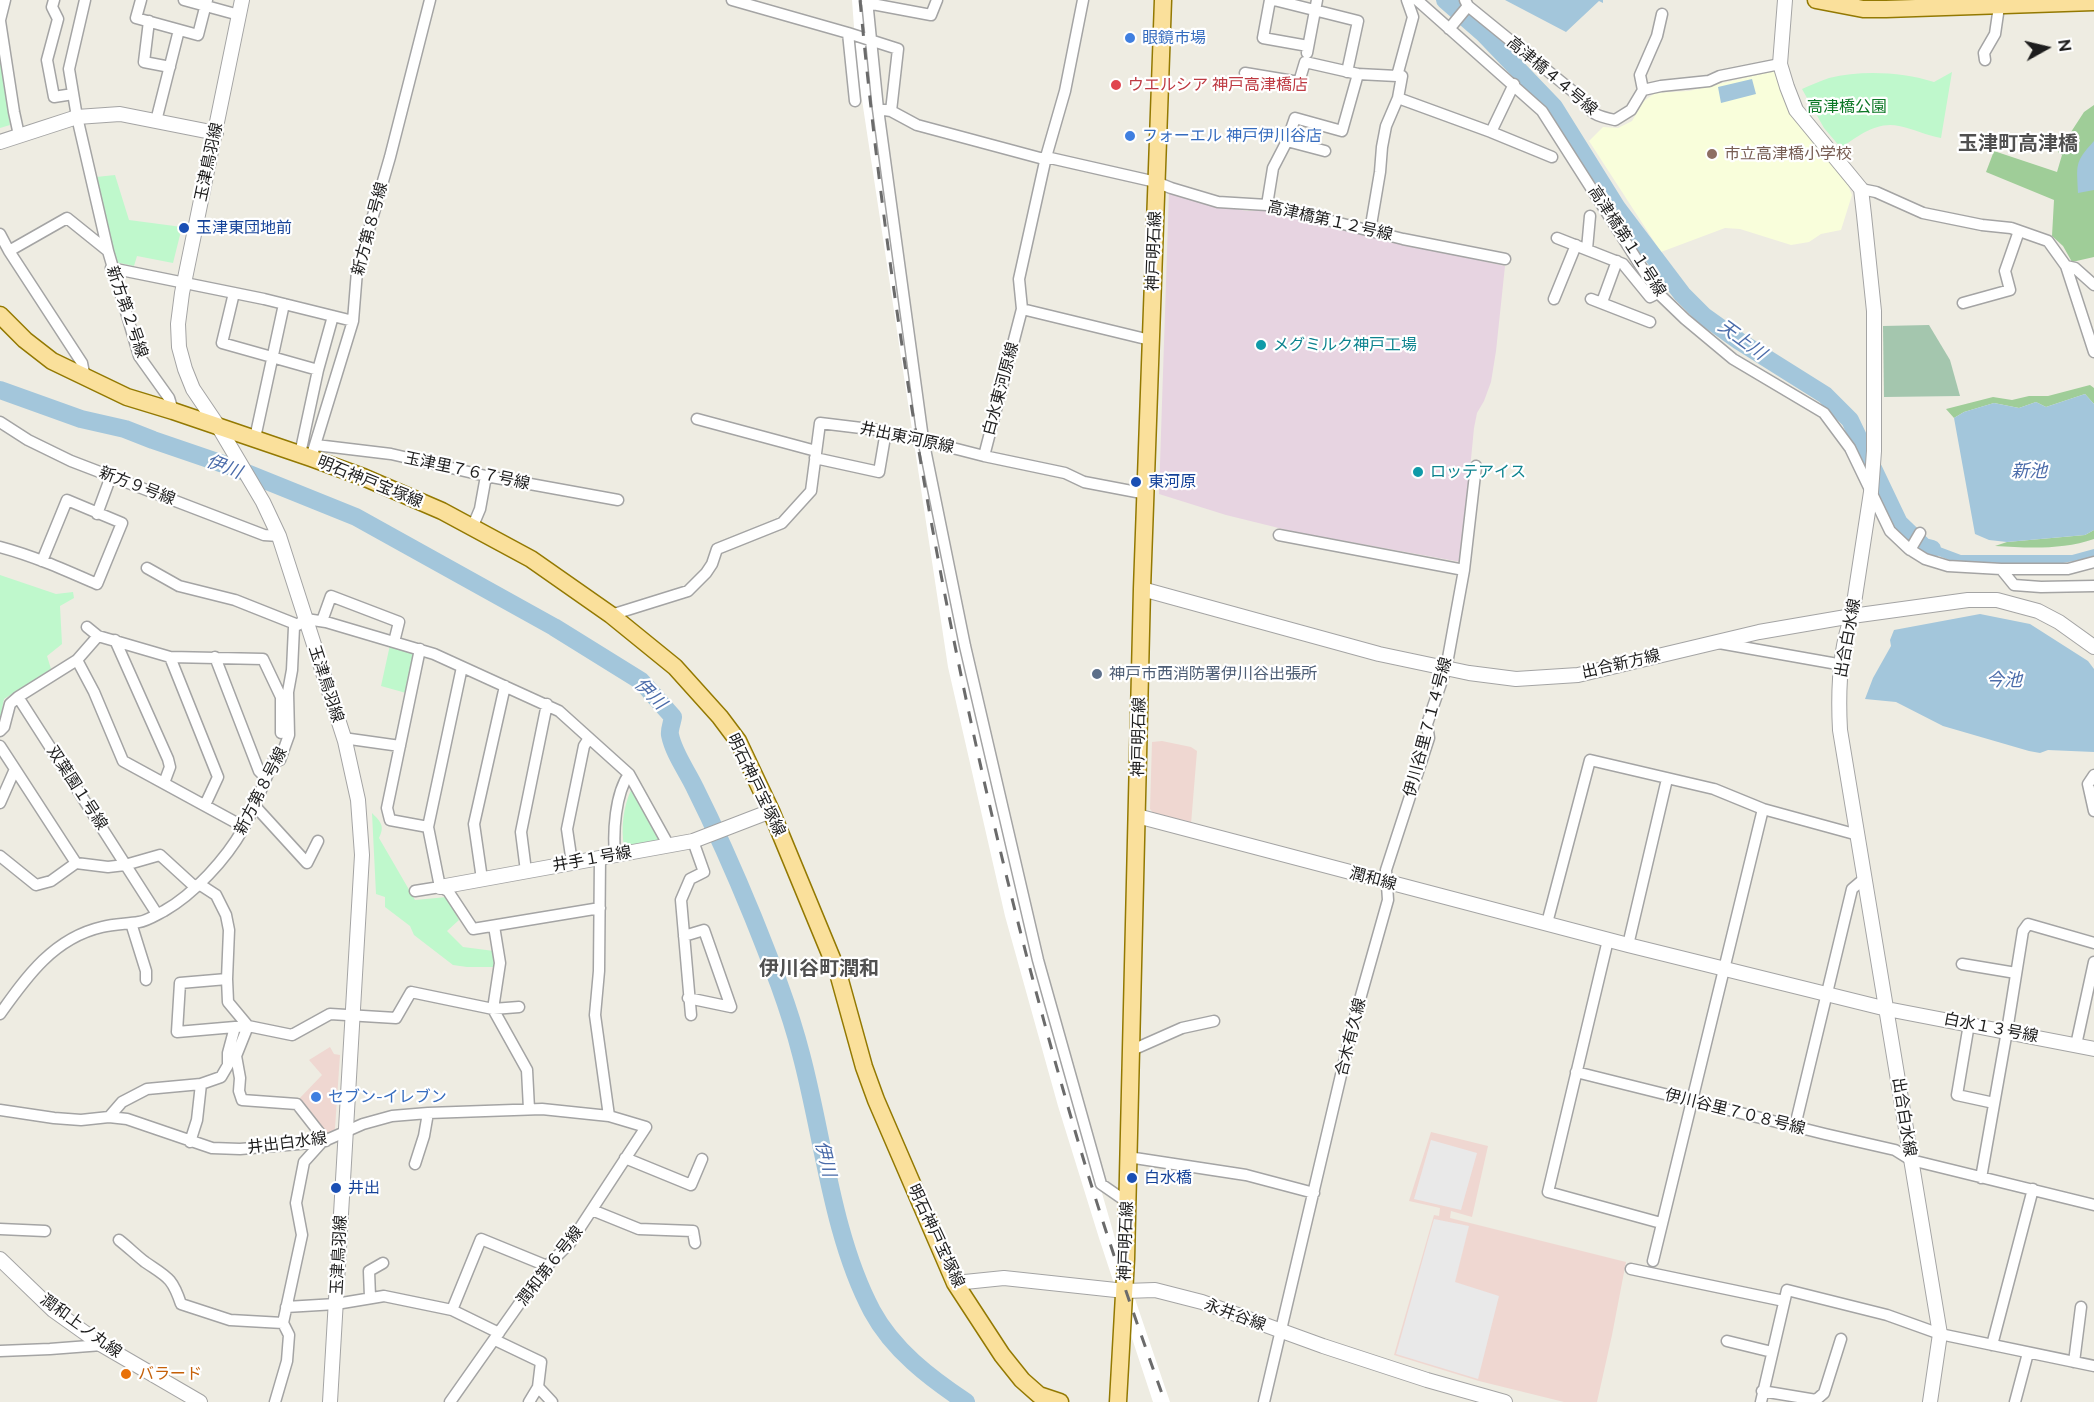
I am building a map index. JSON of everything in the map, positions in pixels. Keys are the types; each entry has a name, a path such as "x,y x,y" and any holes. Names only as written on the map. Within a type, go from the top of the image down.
{"main road":[{"name":"神戸明石線","path":"1118,1402 1125,1291 1142,589 1163,0"},
{"path":"1816,0 1863,9 1999,3 2094,3"},
{"name":"明石神戸宝塚線","path":"0,315 25,340 52,361 126,398 255,438 309,452 442,511 531,559 612,615 675,667 720,717 738,741 838,973 864,1067 876,1100 956,1283 1002,1355 1022,1380 1039,1395 1060,1402"}],"street":[{"path":"5,0 0,20 14,112 20,135"},
{"path":"54,0 52,7 58,19 47,60 54,97 73,94"},
{"path":"85,0 69,69 77,117 108,251"},
{"path":"141,0 136,18 198,35 207,3"},
{"path":"184,0 207,3 239,15"},
{"name":"玉津鳥羽線","path":"242,0 184,283 178,324 178,347 193,389 263,502 279,536 302,622 344,738 358,800 362,855 330,1402"},
{"name":"新方第８号線","path":"309,452 353,321 357,271 390,157 430,0"},
{"path":"732,0 898,49 891,111"},
{"path":"936,0 931,15 867,1 878,109 923,439 965,646 1038,960 1101,1184 1127,1202"},
{"name":"白水東河原線","path":"1083,0 1065,91 1046,157 1018,279 1022,309 984,456 1065,473 1084,482 1147,494"},
{"path":"1267,205 1274,168 1295,118 1342,131 1353,73 1358,21 1315,5 1272,0 1263,38 1308,46"},
{"path":"1397,76 1413,17 1407,0"},
{"name":"高津橋第１１号線","path":"1417,0 1542,111 1658,293 1733,359 1824,413 1850,448 1890,531 1910,550"},
{"path":"1785,0 1780,64 1796,110 1861,189 1876,192 1923,213 2019,231 2048,241 2066,266 2094,352"},
{"path":"1449,29 1466,3"},
{"name":"高津橋４４号線","path":"1466,3 1581,98 1589,111 1597,116 1615,120 1631,110 1643,90"},
{"path":"1985,60 1984,53 1995,34 1999,3"},
{"path":"1245,74 1299,82 1305,62 1315,5"},
{"path":"1662,14 1658,36 1640,75 1643,90 1709,81 1720,76 1780,64"},
{"path":"149,21 144,62 170,67"},
{"path":"156,121 179,30"},
{"path":"848,33 855,101"},
{"path":"1305,62 1353,73 1402,76 1398,98 1386,126 1370,231"},
{"path":"1491,132 1514,84"},
{"path":"1398,98 1552,157"},
{"name":"高津橋第１２号線","path":"878,109 891,111 917,125 1040,158 1046,157 1156,182 1218,202 1267,205 1370,231 1505,259"},
{"path":"0,142 77,117 120,114 216,133"},
{"path":"1287,141 1325,152"},
{"name":"出合白水線","path":"1861,189 1874,311 1874,434 1871,492 1852,616 1845,634 1838,691 1840,730 1940,1334 1930,1402"},
{"path":"1587,249 1590,216"},
{"name":"新方第２号線","path":"9,251 67,218 108,251 111,268 139,356 170,398 173,411"},
{"path":"1964,303 2010,290 2006,271 2019,231"},
{"path":"0,234 82,363 85,378"},
{"path":"1557,238 1623,264 1650,297 1658,293"},
{"path":"1554,299 1575,245"},
{"path":"1617,261 1596,300 1650,322"},
{"path":"2066,266 2075,268 2094,285"},
{"path":"111,268 234,293 353,321"},
{"path":"234,293 222,343 318,370"},
{"path":"255,438 284,304"},
{"path":"1022,309 1150,340"},
{"path":"309,452 318,370 333,316"},
{"path":"697,419 879,472 886,431"},
{"name":"新方９号線","path":"0,422 28,440 71,461 264,535 279,536"},
{"name":"井出東河原線","path":"612,615 688,591 706,573 717,549 782,523 811,491 820,423 886,431 984,456"},
{"name":"玉津里７６７号線","path":"309,452 391,454 486,476 618,500"},
{"name":"伊川谷里７１４号線","path":"1388,883 1386,870 1429,738 1427,724 1446,669 1464,570 1476,466"},
{"path":"97,514 111,476"},
{"path":"472,528 480,509 486,476"},
{"path":"0,547 29,555 42,561 97,584 122,523 67,501 42,561"},
{"path":"1920,532 1910,550 1925,559 1948,566 2068,569 2094,562"},
{"path":"1279,535 1464,570"},
{"path":"147,568 178,586 235,600 302,622 322,621 420,650 559,711 629,774 669,846"},
{"path":"2001,569 2014,585 2094,586"},
{"name":"出合新方線","path":"1142,589 1379,654 1446,669 1516,678 1578,675 1759,632 1968,600 1997,600 2038,611 2059,622 2094,647"},
{"path":"322,621 331,596 399,622 394,642"},
{"name":"新方第８号線","path":"0,1014 20,986 53,950 76,936 102,927 141,922 166,910 210,873 244,827 273,762 280,760 288,735 288,692 292,670 294,627 302,622"},
{"path":"87,627 98,636 170,657 263,658 281,697 282,734 273,762"},
{"path":"0,730 4,727 10,704 77,660 98,636"},
{"path":"114,640 168,759 170,767 164,783"},
{"path":"1719,643 1843,665"},
{"path":"420,650 387,808 390,820 428,826"},
{"path":"170,657 218,777 205,805"},
{"path":"215,657 259,771 266,778"},
{"path":"77,660 94,692 123,761 244,827"},
{"path":"462,667 428,826 440,886 448,891 473,929 600,908"},
{"path":"482,879 474,824 505,686"},
{"name":"双葉園１号線","path":"18,697 157,914"},
{"path":"526,871 521,832 547,705"},
{"path":"344,738 400,746"},
{"path":"572,863 567,829 584,746 589,738"},
{"path":"0,746 76,863"},
{"path":"1547,923 1590,760 1714,789 1763,809 1858,835"},
{"path":"0,803 15,769"},
{"path":"615,855 613,833 623,782 629,774"},
{"path":"2094,775 2088,784 2094,811"},
{"path":"1628,945 1667,779"},
{"path":"254,805 307,863 318,841"},
{"path":"1653,1261 1763,809"},
{"name":"井手１号線","path":"415,891 693,841 767,812"},
{"name":"潤和線","path":"1137,816 1608,940 1725,968"},
{"path":"691,1015 681,900 690,879 704,872 693,841"},
{"path":"0,856 36,885 51,881 76,863 108,867 126,865 160,855 197,886 216,896 226,915 229,930 228,1002 248,1026"},
{"path":"600,857 599,971 595,1015 609,1116"},
{"path":"1795,1126 1852,889 1865,878"},
{"name":"合木有久線","path":"1264,1402 1353,1024 1388,900 1388,883"},
{"path":"130,923 146,971 146,980"},
{"path":"1980,1178 2023,931 2028,924 2094,943"},
{"path":"494,926 500,963 493,1009 527,1070 529,1108"},
{"path":"684,936 704,930 731,1006 688,998"},
{"path":"1608,940 1548,1192 1661,1223"},
{"path":"2076,1045 2094,962"},
{"path":"1962,964 2016,973"},
{"name":"白水１３号線","path":"1725,968 1887,1009 2094,1049"},
{"path":"227,980 180,983 177,1032 248,1026 292,1035 330,1014 396,1018 411,992 493,1009 519,1007"},
{"path":"1130,1051 1182,1028 1215,1021"},
{"path":"1969,1024 1957,1095 1994,1103"},
{"path":"109,1117 122,1102 147,1089 201,1084 221,1077 236,1056 248,1026"},
{"path":"235,1027 228,1053 240,1078 239,1092 242,1100 297,1104 324,1141 304,1162 296,1203 302,1234 282,1323 289,1335 287,1361 275,1402"},
{"name":"伊川谷里７０８号線","path":"1576,1072 1895,1150 1911,1160 1980,1178 2093,1201"},
{"path":"190,1142 197,1120 201,1084"},
{"name":"井出白水線","path":"0,1110 81,1120 109,1117 138,1122 212,1148 240,1149 324,1141 363,1124 392,1116 428,1113 529,1108 609,1116 646,1127"},
{"path":"415,1164 424,1136 428,1113"},
{"name":"潤和第６号線","path":"450,1402 547,1266 570,1243 646,1127"},
{"path":"1128,1157 1246,1175 1314,1192"},
{"path":"625,1158 691,1185 702,1159"},
{"path":"1992,1345 2033,1189"},
{"path":"592,1210 639,1229 693,1231 695,1243"},
{"path":"0,1229 45,1231"},
{"path":"452,1310 481,1239 547,1266"},
{"path":"119,1240 146,1263 165,1274 176,1288 181,1304 230,1320 282,1323"},
{"name":"潤和上ノ丸線","path":"0,1259 53,1310 102,1345 200,1402"},
{"path":"370,1298 369,1271 383,1263"},
{"path":"1631,1269 1786,1295 1887,1315 1940,1334 2094,1366"},
{"name":"永井谷線","path":"956,1283 1004,1278 1125,1291 1155,1290 1202,1302 1427,1380 1505,1402"},
{"path":"1786,1295 1762,1397 1816,1400 1824,1394 1841,1339"},
{"path":"286,1307 336,1305 384,1296 452,1310 541,1362 538,1387 529,1402"},
{"path":"2074,1362 2081,1307"},
{"path":"1727,1341 1772,1352"},
{"path":"0,1351 102,1345"},
{"path":"2015,1402 2028,1353"},
{"path":"538,1387 552,1402"}],"shaded area":[{"name":"市立高津橋小学校","path":"1774,71 1786,101 1847,183 1852,195 1841,230 1821,234 1809,242 1791,245 1740,229 1725,228 1661,252 1589,141 1603,127 1618,128 1632,121 1644,101 1655,93 1689,91"},
{"path":"1169,191 1216,205 1247,211 1266,210 1505,266 1491,382 1477,413 1474,428 1461,562 1295,532 1226,515 1159,494"},
{"path":"1929,325 1950,360 1960,396 1884,397 1883,326"},
{"path":"1162,741 1191,747 1197,751 1191,824 1155,815 1150,809 1152,742"},
{"path":"330,1047 334,1054 340,1055 335,1128 333,1133 328,1135 298,1100 322,1075 309,1060"},
{"path":"1431,1132 1488,1146 1472,1217 1451,1211 1450,1218 1626,1262 1597,1402 1564,1402 1479,1381 1394,1355 1434,1215 1439,1216 1440,1208 1409,1201"},
{"path":"1431,1140 1477,1153 1461,1210 1414,1199"},
{"path":"1434,1219 1469,1226 1455,1282 1499,1296 1478,1379 1396,1354"}],"green space":[{"path":"0,58 10,125 0,128"},
{"name":"高津橋公園","path":"1952,72 1941,138 1891,125 1868,131 1841,148 1824,128 1802,89 1842,75 1895,74 1934,82"},
{"path":"2094,105 2094,257 2072,262 2063,246 2052,236 2054,200 1986,172 1994,151 2057,172 2062,155 2058,152 2084,112"},
{"path":"115,175 129,220 182,227 173,263 137,256 134,266 115,262 96,177"},
{"path":"2090,385 2094,388 2094,404 2085,394 2046,407 2036,402 2019,408 1994,403 1964,412 1954,418 1946,409 1993,397 2012,400 2029,396 2048,396"},
{"path":"2094,530 2094,539 2070,545 2032,548 1995,546 2007,542 2085,535"},
{"path":"0,575 56,594 73,592 74,598 60,606 62,644 47,656 51,669 4,699 0,719"},
{"path":"390,645 414,653 406,693 381,686"},
{"path":"631,790 660,838 659,842 624,847 623,818"},
{"path":"372,813 381,824 382,830 379,838 415,900 447,897 459,920 447,931 463,947 494,951 495,967 453,965 414,935 410,926 385,907 385,897 376,894"}],"water":[{"path":"1505,0 1603,0 1603,3 1599,1 1566,32"},
{"path":"1752,79 1756,94 1721,103 1718,87"},
{"path":"2094,141 2094,190 2078,193 2078,164"},
{"name":"新池","path":"2085,394 2094,404 2094,530 2085,535 2007,542 1989,540 1975,534 1954,418 1964,412 1994,403 2019,408 2036,402 2046,407"},
{"path":"1920,539 1930,540 1929,543 1961,555 2072,555 2094,549 2094,557 2053,565 1952,561 1915,547"},
{"name":"今池","path":"1980,614 2030,624 2088,661 2094,669 2094,752 2048,750 2040,753 2029,751 1943,726 1896,702 1865,699 1873,678 1891,646 1890,640 1894,630"}],"pier":[{"path":"852,0 872,0 888,204 964,663 1021,910 1118,1249 1170,1402 1153,1402 1058,1106 1005,916 948,667 857,67"}],"waterway":[{"name":"天上川","path":"1445,0 1484,34 1554,107 1617,208 1682,294 1704,316 1739,341 1825,395 1850,420 1899,523 1924,547 1932,549"},
{"name":"伊川","path":"0,390 81,419 125,429 232,467 356,517 554,627 641,681 673,717 670,733 674,749 725,852 779,985 801,1054 838,1218 858,1282 872,1311 901,1351 926,1373 966,1402"}],"railway":[{"path":"860,0 875,145 916,433 941,576 970,718 1003,860 1078,1141 1098,1207 1165,1402"}],"place":[{"name":"眼鏡市場","path":"1130,38"},
{"name":"ウエルシア 神戸高津橋店","path":"1116,85"},
{"name":"フォーエル 神戸伊川谷店","path":"1130,136"},
{"name":"市立高津橋小学校","path":"1712,154"},
{"name":"玉津東団地前","path":"184,228"},
{"name":"メグミルク神戸工場","path":"1261,345"},
{"name":"ロッテアイス","path":"1418,472"},
{"name":"東河原","path":"1136,482"},
{"name":"神戸市西消防署伊川谷出張所","path":"1097,674"},
{"name":"セブン-イレブン","path":"316,1097"},
{"name":"白水橋","path":"1132,1178"},
{"name":"井出","path":"336,1188"},
{"name":"バラード","path":"126,1374"}],"district":[{"name":"玉津町高津橋","path":"2018,144"},
{"name":"伊川谷町潤和","path":"819,969"}]}
